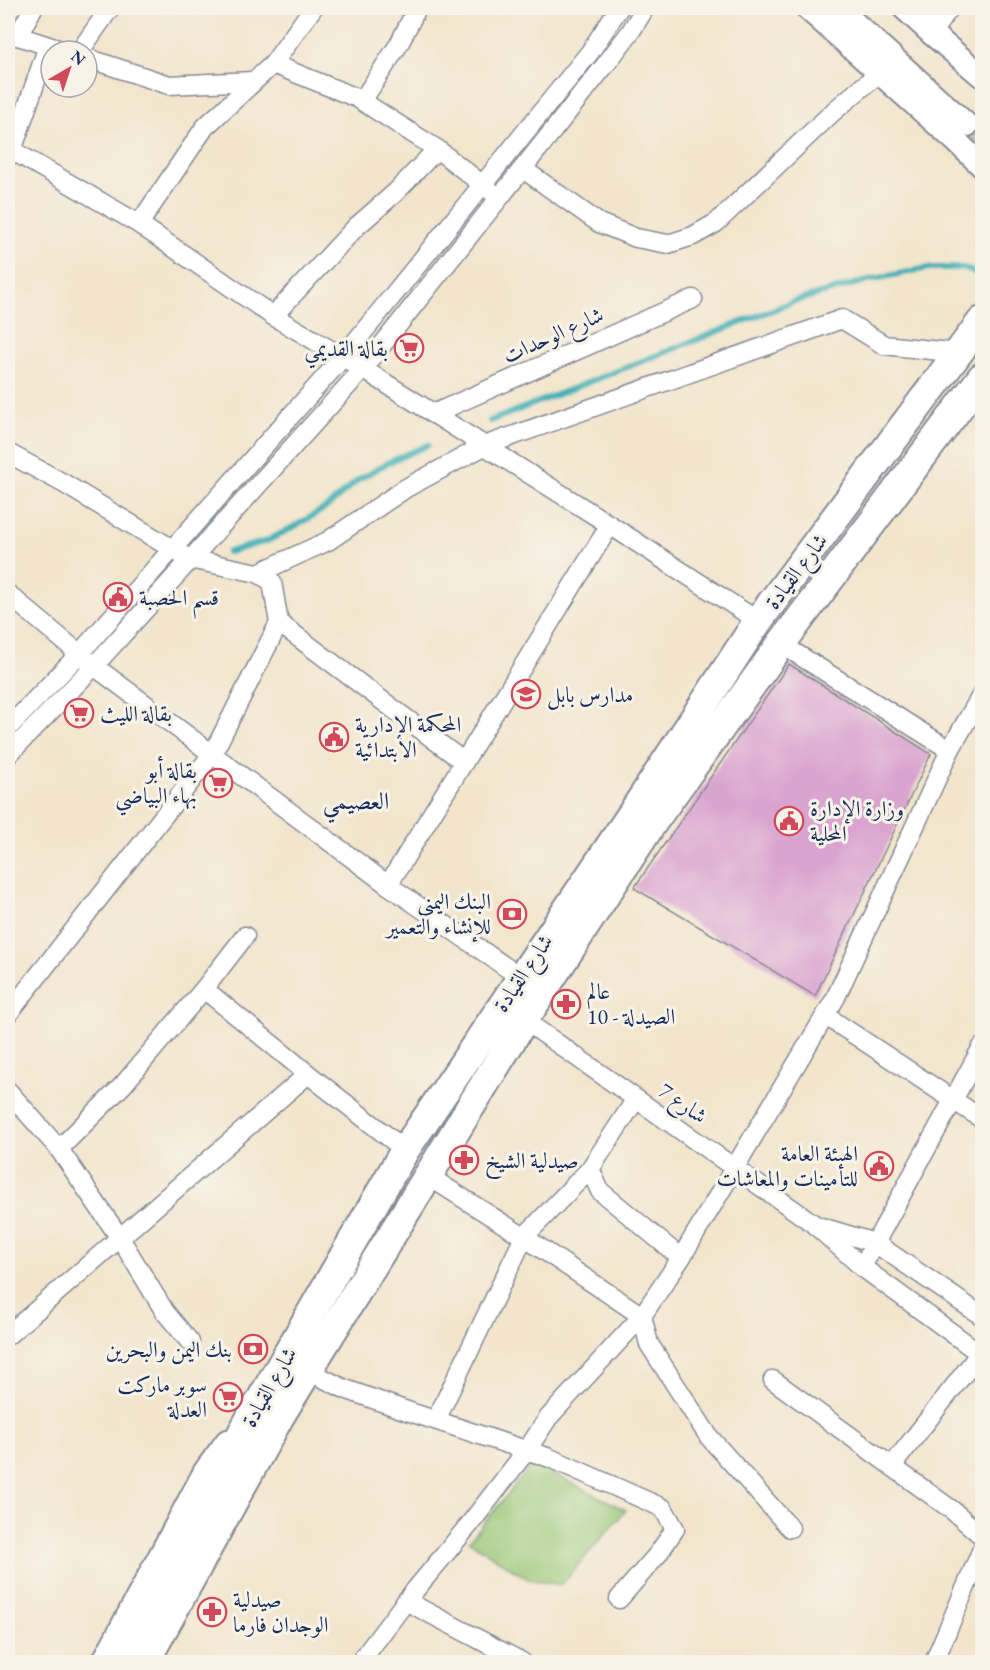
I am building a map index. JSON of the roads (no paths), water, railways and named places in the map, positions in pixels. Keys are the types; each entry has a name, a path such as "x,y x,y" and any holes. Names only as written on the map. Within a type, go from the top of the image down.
{"main road":[{"name":"شارع القيادة","path":"145,1662 269,1411 405,1150 633,812 758,621 982,321"},
{"name":"شارع القيادة","path":"122,1662 243,1431 269,1411 308,1371 524,1020 653,822 781,644 982,377"}],"street":[{"path":"33,8 13,32 39,42"},
{"path":"89,39 111,8"},
{"path":"139,224 206,127 252,81 273,64 313,8"},
{"path":"362,101 399,44 417,8"},
{"path":"8,755 87,659 171,548 343,357 590,52 619,8"},
{"path":"8,728 87,659 189,559 363,369 618,47 645,8"},
{"path":"807,8 879,73 967,127"},
{"path":"838,8 967,127 982,166"},
{"path":"860,8 967,127 975,144 982,142"},
{"path":"904,8 982,76"},
{"path":"931,33 950,8"},
{"path":"99,62 169,85 252,81"},
{"path":"273,64 362,101 436,149 500,198"},
{"path":"522,168 599,223 636,238 668,244 693,236 716,223 834,111 879,73"},
{"path":"39,85 10,149 139,224 273,316 363,369 758,621"},
{"path":"273,316 356,227 396,192 436,149"},
{"name":"شارع الوحدات","path":"433,414 693,299"},
{"path":"258,573 328,541 406,488 484,446 842,319 884,345 959,353"},
{"path":"8,453 189,559 258,573 272,582 279,623 213,753 8,1014"},
{"path":"388,885 610,525"},
{"path":"8,594 87,659 388,885 520,977"},
{"path":"279,623 464,762"},
{"path":"781,644 950,750"},
{"path":"360,1662 527,1450 548,1418 642,1316 681,1258 826,1016 950,750 982,694"},
{"path":"59,1149 123,1085 245,936"},
{"path":"204,988 405,1150"},
{"path":"826,1016 982,1119"},
{"name":"شارع 7","path":"524,1020 814,1224 862,1267 981,1354"},
{"path":"862,1267 982,1047"},
{"path":"8,1335 308,1074"},
{"path":"8,1091 59,1149 120,1238 165,1311 190,1342"},
{"path":"436,1420 524,1237 590,1170 636,1099"},
{"path":"590,1170 600,1191 681,1258"},
{"path":"428,1176 642,1316 649,1344 710,1437 790,1528"},
{"name":"شارع 7","path":"814,1224 875,1244 982,1316"},
{"path":"892,1466 981,1354"},
{"path":"308,1371 345,1389 549,1458 663,1508 675,1529 658,1554 619,1599"},
{"path":"773,1380 952,1509 982,1536"},
{"path":"102,1662 205,1471 230,1437 269,1411"},
{"path":"153,1662 255,1477 269,1411"},
{"path":"934,1662 982,1549"},
{"path":"406,1601 522,1662"}],"waterway":[{"path":"490,421 795,301 869,280 928,268 964,268 982,275"},
{"path":"228,552 267,541 297,525 327,507 358,480 389,462 428,445"}],"tunnel":[{"path":"967,125 982,139"}],"place":[{"name":"بقالة القديمي","path":"409,348"},
{"name":"قسم الحصبة","path":"118,597"},
{"name":"مدارس بابل","path":"526,694"},
{"name":"بقالة الليث","path":"79,713"},
{"name":"المحكمة الإدارية الابتدائية","path":"334,737"},
{"name":"بقالة أبو بهاء البياضي","path":"218,783"},
{"name":"وزارة الإدارة المحلية","path":"789,821"},
{"name":"البنك اليمني للإنشاء والتعمير","path":"512,914"},
{"name":"عالم الصيدلة - 10","path":"566,1004"},
{"name":"صيدلية الشيخ","path":"464,1160"},
{"name":"الهيئة العامة للتأمينات والمعاشات","path":"879,1166"},
{"name":"بنك اليمن والبحرين","path":"253,1349"},
{"name":"سوبر ماركت العدلة","path":"228,1397"},
{"name":"صيدلية الوجدان فارما","path":"212,1612"}],"district":[{"name":"العصيمي","path":"356,800"}]}
